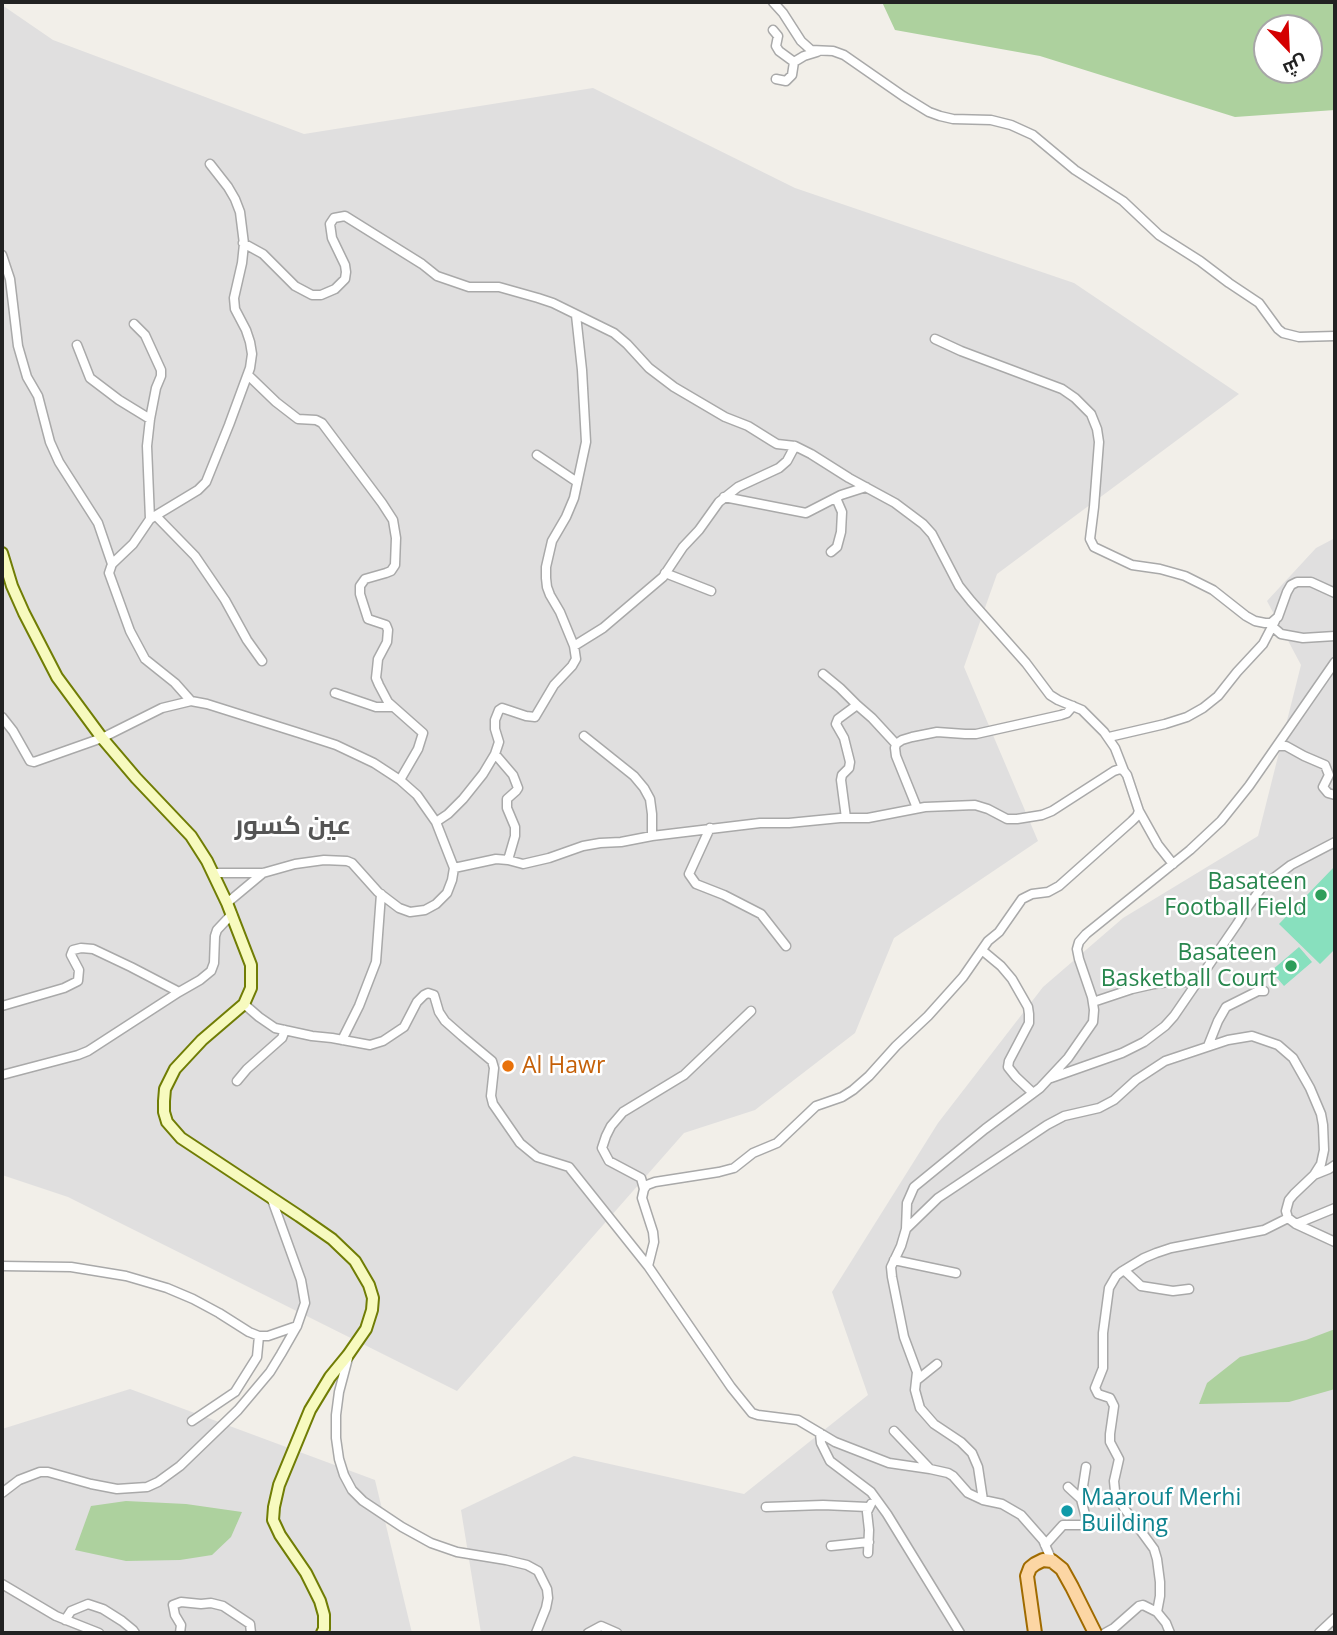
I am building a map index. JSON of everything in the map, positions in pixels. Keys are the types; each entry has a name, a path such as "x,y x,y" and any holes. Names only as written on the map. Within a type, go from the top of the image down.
{"main road":[{"path":"2,553 12,586 47,660 102,737 136,778 191,836 227,902 251,965 251,988 244,1004 202,1040 175,1069 165,1089 164,1112 167,1122 180,1138 310,1223 344,1250 355,1261 373,1298 366,1329 330,1377 310,1410 279,1485 274,1507 273,1520 280,1535 306,1573 320,1601 324,1615 322,1633"},
{"path":"1035,1633 1027,1576 1030,1568 1043,1560 1052,1561 1067,1576 1095,1633"}],"street":[{"path":"773,2 801,41 811,50 834,51 844,55 929,112 953,119 991,120 1012,125 1033,135 1075,170 1123,201 1159,235 1259,303 1283,333 1299,337 1335,336"},
{"path":"773,30 778,36 776,46 779,51 794,62"},
{"path":"794,62 823,51"},
{"path":"776,79 786,81 792,75 794,62"},
{"path":"191,701 175,683 145,659 136,645 109,573 112,564 133,544 153,517 198,490 206,482 248,375 252,354 250,342 235,309 234,298 242,263 240,212 235,199 210,164"},
{"path":"243,243 263,254 295,286 312,295 321,295 335,289 345,279 345,265 332,238 330,224 334,218 345,216 437,276 469,287 506,288 546,301 614,333 643,363 674,387 777,444 794,446 895,503 929,529 959,586 1050,695 1091,718 1109,737 1133,789 1139,811 1158,845 1173,864"},
{"path":"2,255 10,279 18,346 27,377 38,396 50,442 59,462 98,523 112,564"},
{"path":"436,822 463,799 495,754 499,742 495,720 499,710 502,708 535,717 554,685 576,659 574,646 550,595 546,578 550,549 572,506 586,442 576,315"},
{"path":"134,324 145,335 161,370 149,419 148,454 153,517 195,556 262,661"},
{"path":"935,339 1062,389 1091,414 1099,442 1090,539 1094,547 1132,565 1185,576 1213,590 1255,621 1274,624 1280,634 1303,638 1335,636"},
{"path":"77,345 90,378 149,419"},
{"path":"248,375 298,419 322,423 393,520 396,538 395,565 391,571 365,579 360,589 368,619 386,625 388,630 387,642 378,659 376,678 392,707 424,733 400,780"},
{"path":"574,646 603,628 645,593 665,573 724,497 738,487 779,468 787,461 794,446"},
{"path":"537,455 577,482"},
{"path":"724,497 806,513 866,487"},
{"path":"831,552 837,547 841,532 842,512 836,498"},
{"path":"665,573 711,592"},
{"path":"1109,737 1187,717 1218,696 1263,644 1291,585 1311,582 1335,593"},
{"path":"984,1500 978,1467 972,1453 925,1416 916,1398 915,1364 901,1325 891,1267 906,1229 907,1203 914,1186 1033,1093 1068,1058 1093,1022 1093,1002 1079,959 1079,942 1086,933 1173,864 1221,821 1239,801 1335,662"},
{"path":"823,674 872,718 896,744"},
{"path":"335,693 376,706 392,707"},
{"path":"2,717 30,761 34,762 102,737 162,708 191,701 336,745 374,763 417,795 436,822 454,868 447,893 425,910 410,912 399,908 380,894 352,863 347,861 324,860 295,864 263,873 213,873"},
{"path":"846,818 841,780 849,768 849,755 836,724 838,719 857,705"},
{"path":"896,744 923,734 976,734 1052,718 1067,713 1073,706"},
{"path":"2,732 11,730"},
{"path":"584,736 634,776 644,788 650,799 652,836"},
{"path":"896,744 896,756 917,808"},
{"path":"1277,746 1286,746 1325,765 1329,775 1323,787 1328,793 1335,795"},
{"path":"495,754 513,775 517,788 507,799 507,808 515,827 508,860"},
{"path":"454,868 496,859 519,864 531,863 583,846 710,828 868,818 917,808 975,805 1007,819 1030,817 1052,811 1114,771 1124,771"},
{"path":"648,1266 654,1237 642,1202 642,1194 650,1183 728,1170 753,1153 777,1143 812,1109 848,1093 869,1076 946,997 1022,899 1059,886 1138,816 1139,811"},
{"path":"710,828 690,874 696,884 761,914 786,946"},
{"path":"1049,1079 1122,1053 1144,1042 1165,1026 1262,887 1292,865 1335,842"},
{"path":"227,902 263,873"},
{"path":"342,1040 376,962 380,894"},
{"path":"2,1074 88,1051 200,980 211,971 217,930 232,914"},
{"path":"2,1006 64,988 78,981 79,970 71,955 73,950 81,948 93,949 179,992"},
{"path":"983,951 1012,979 1028,1007 1029,1023 1009,1061 1009,1067 1033,1093"},
{"path":"1093,1002 1154,984 1198,982"},
{"path":"1208,1046 1226,1007 1258,991 1264,991"},
{"path":"244,1004 275,1028 370,1045 383,1041 404,1027 417,1002 428,993 434,995 445,1021 492,1061 493,1104 520,1143 537,1157 569,1167 648,1266 748,1409 758,1415 798,1420 853,1450 889,1462 953,1476 968,1493 1002,1504 1021,1515 1036,1531 1052,1561"},
{"path":"644,1189 641,1178 609,1160 603,1148 611,1126 623,1112 684,1075 751,1011"},
{"path":"237,1081 282,1038 285,1030"},
{"path":"906,1229 938,1198 1047,1125 1064,1116 1099,1108 1114,1100 1136,1080 1159,1065 1208,1046 1252,1036 1278,1045 1289,1054 1310,1088 1321,1114 1324,1150 1321,1164 1289,1200 1286,1211 1288,1218 1296,1224 1335,1242"},
{"path":"1314,1175 1335,1166"},
{"path":"2,1493 19,1480 40,1472 117,1489 147,1487 180,1465 238,1410 270,1372 297,1326 305,1303 302,1280 271,1197"},
{"path":"1296,1224 1335,1208"},
{"path":"1157,1612 1160,1582 1157,1559 1154,1549 1115,1491 1114,1480 1119,1459 1110,1438 1114,1406 1110,1398 1098,1394 1095,1388 1103,1368 1103,1333 1109,1288 1115,1276 1156,1253 1264,1230 1288,1218"},
{"path":"894,1260 956,1273"},
{"path":"2,1266 71,1267 126,1276 193,1299 259,1336 268,1336 297,1326"},
{"path":"1124,1270 1141,1286 1173,1291 1189,1289"},
{"path":"192,1421 235,1392 257,1357 259,1336"},
{"path":"348,1355 339,1392 336,1438 339,1460 352,1490 363,1502 431,1542 457,1552 506,1559 538,1571 547,1589 548,1598 547,1608 536,1633"},
{"path":"917,1380 937,1364"},
{"path":"894,1431 930,1469"},
{"path":"820,1433 821,1443 831,1461 871,1492 887,1514 960,1633"},
{"path":"1045,1545 1063,1525 1081,1525 1087,1522 1081,1499 1086,1467"},
{"path":"1068,1487 1081,1499"},
{"path":"868,1553 867,1512 868,1507 876,1500"},
{"path":"766,1507 868,1507"},
{"path":"831,1546 869,1542"},
{"path":"2,1584 56,1616 99,1633"},
{"path":"180,1633 181,1625 173,1605 181,1602 223,1606 250,1624 251,1633"},
{"path":"65,1620 71,1611 88,1605 103,1609 135,1633"},
{"path":"1105,1633 1139,1606 1146,1605 1157,1612 1170,1633"},
{"path":"1319,1633 1335,1618"},
{"path":"587,1633 601,1626 617,1633"}],"shaded area":[{"path":"2,5 53,40 304,134 593,88 795,188 1074,283 1239,394 997,574 964,667 1038,841 894,938 855,1033 755,1110 684,1133 457,1391 68,1197 2,1175"},
{"path":"1335,538 1335,1633 481,1633 461,1510 574,1456 744,1494 868,1395 832,1292 938,1123 1043,987 1123,918 1258,836 1301,665 1267,601 1316,548"},
{"path":"130,1389 375,1480 412,1633 2,1633 2,1429"}],"green space":[{"path":"882,2 1335,2 1335,110 1235,117 1040,56 895,30"},
{"name":"Basateen Football Field","path":"1335,866 1335,949 1320,964 1279,924"},
{"name":"Basateen Basketball Court","path":"1299,947 1312,962 1284,986 1271,971"},
{"path":"1335,1329 1335,1389 1289,1402 1199,1404 1207,1383 1240,1357 1306,1340"},
{"path":"126,1501 186,1504 242,1512 231,1537 212,1555 180,1560 126,1561 75,1550 91,1506"}],"place":[{"name":"Basateen Football Field","path":"1321,895"},
{"name":"Basateen Basketball Court","path":"1291,966"},
{"name":"Al Hawr","path":"508,1066"},
{"name":"Maarouf Merhi Building","path":"1067,1511"}],"district":[{"name":"عين كسور","path":"293,827"}]}
